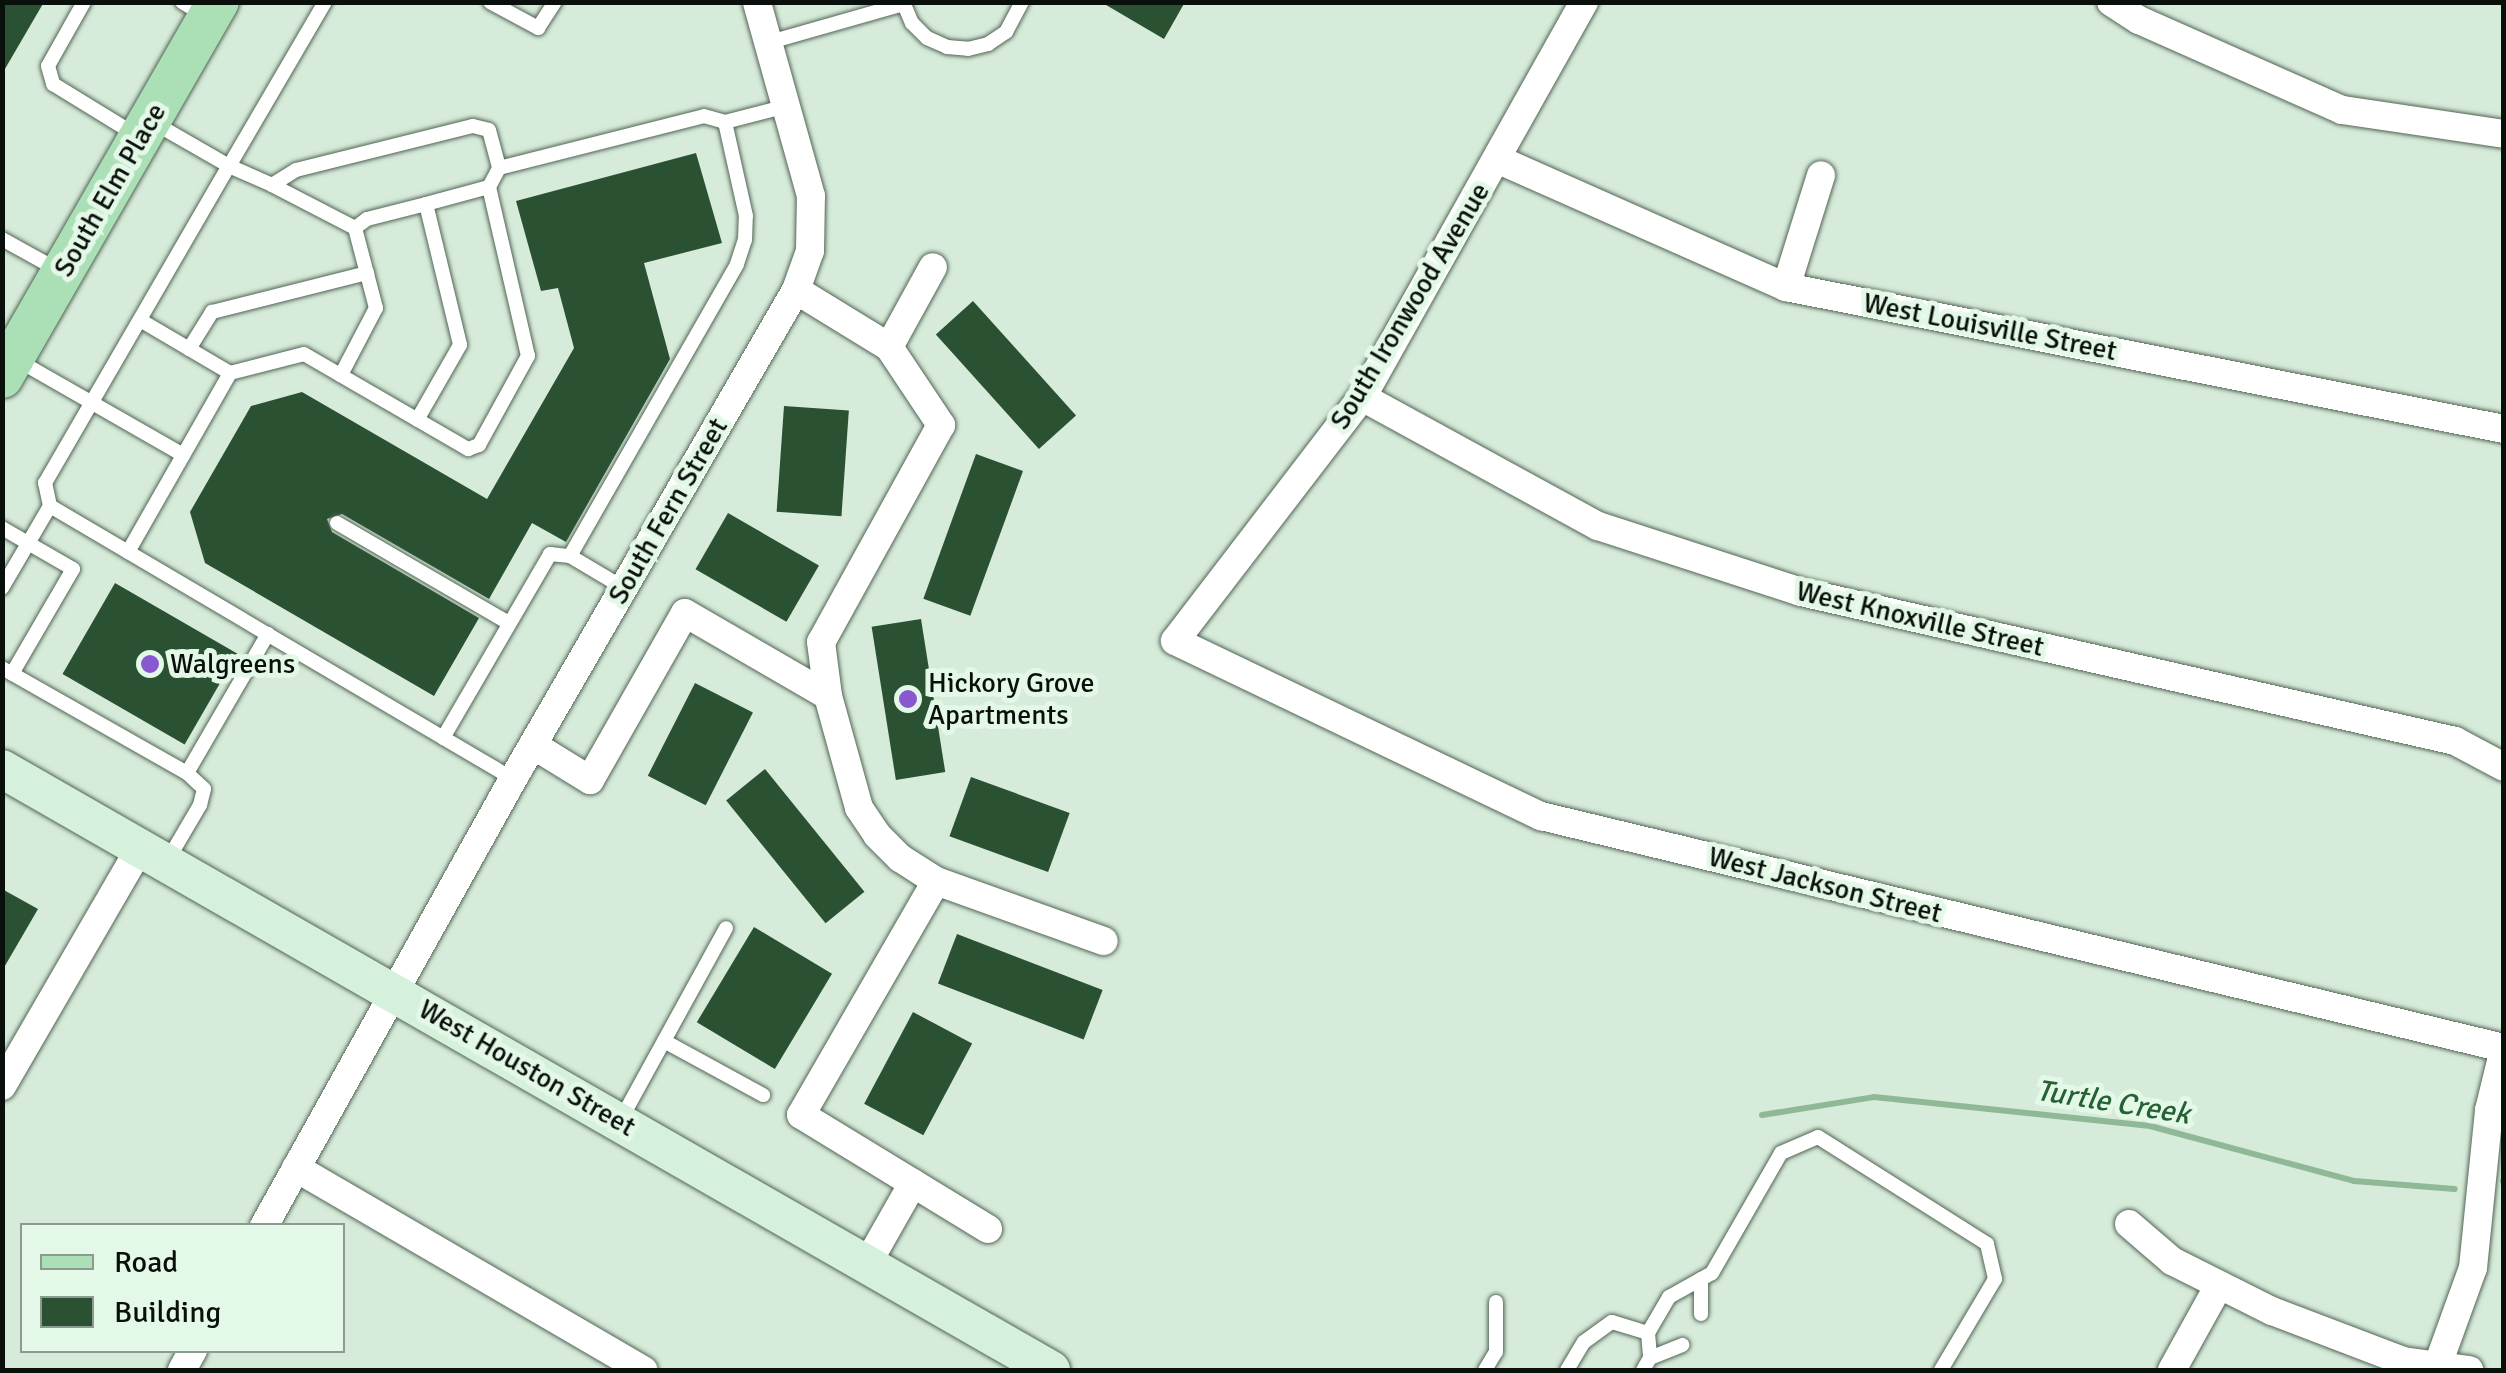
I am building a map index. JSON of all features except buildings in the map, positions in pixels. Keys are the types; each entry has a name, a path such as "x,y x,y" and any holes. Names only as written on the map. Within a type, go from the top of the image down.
{"main road":[{"name":"South Elm Place","path":"8,368 145,129 203,8"},
{"name":"West Houston Street","path":"2,769 1051,1370"}],"street":[{"name":"South Fern Street","path":"266,1223 513,779 796,290 810,251 811,196 757,2"},
{"name":"South Ironwood Avenue","path":"1175,641 1362,397 1584,2"},
{"path":"2111,2 2139,20 2342,110 2504,134"},
{"name":"West Louisville Street","path":"1497,159 1786,287 2504,429"},
{"path":"1786,287 1821,175"},
{"path":"890,346 933,267"},
{"path":"796,290 890,346 941,425 821,642 828,696 859,808 877,835 900,858 936,881 1104,941"},
{"name":"West Knoxville Street","path":"1362,397 1598,526 1782,586 2455,741 2504,768"},
{"path":"533,744 590,780 685,613 828,696"},
{"name":"West Jackson Street","path":"1175,641 1541,816 2504,1049"},
{"path":"2,1086 153,855"},
{"path":"936,881 801,1114 988,1229"},
{"path":"2437,1369 2473,1268 2491,1241 2489,1110 2504,1049"},
{"path":"296,1168 644,1370"},
{"path":"867,1264 913,1182"},
{"path":"2129,1224 2160,1252 2218,1287 2402,1361 2437,1369 2470,1370"},
{"path":"2172,1370 2218,1287"}],"lane":[{"path":"84,2 48,66 53,84 355,228 376,308 340,375"},
{"path":"2,588 50,506 45,483 326,2"},
{"path":"490,2 538,28 555,2"},
{"path":"770,42 903,4 927,38 947,47 968,49 988,44 1006,32 1022,2"},
{"path":"499,168 704,116 725,122 787,106"},
{"path":"570,556 737,264 746,240 746,216 725,122"},
{"path":"140,320 230,373 304,354 468,448 480,445 528,356 489,187 499,168 489,130 473,126 296,170 272,186"},
{"path":"355,228 368,219 489,187"},
{"path":"418,420 460,344 426,204"},
{"path":"2,239 62,273"},
{"path":"188,349 212,312 367,273"},
{"path":"8,368 91,402 184,455"},
{"path":"128,552 230,373"},
{"path":"50,506 513,779"},
{"path":"337,523 509,623"},
{"path":"2,528 73,569 7,671 187,773 204,789 200,804 153,855"},
{"path":"443,738 550,554 570,556 624,588"},
{"path":"187,773 268,634"},
{"path":"620,1122 726,928"},
{"path":"664,1041 763,1095"},
{"path":"1647,1364 1648,1334 1669,1297 1712,1273 1781,1153 1818,1136 1987,1244 1995,1279 1941,1370"},
{"path":"1701,1279 1701,1314"},
{"path":"1485,1370 1496,1352 1496,1302"},
{"path":"1567,1370 1584,1342 1612,1322 1648,1334"},
{"path":"1647,1364 1682,1344"}],"waterway":[{"name":"Turtle Creek","path":"1762,1115 1874,1097 2150,1126 2354,1181 2455,1189"}],"place":[{"name":"Walgreens","path":"150,664"},
{"name":"Hickory Grove Apartments","path":"908,699"}]}
